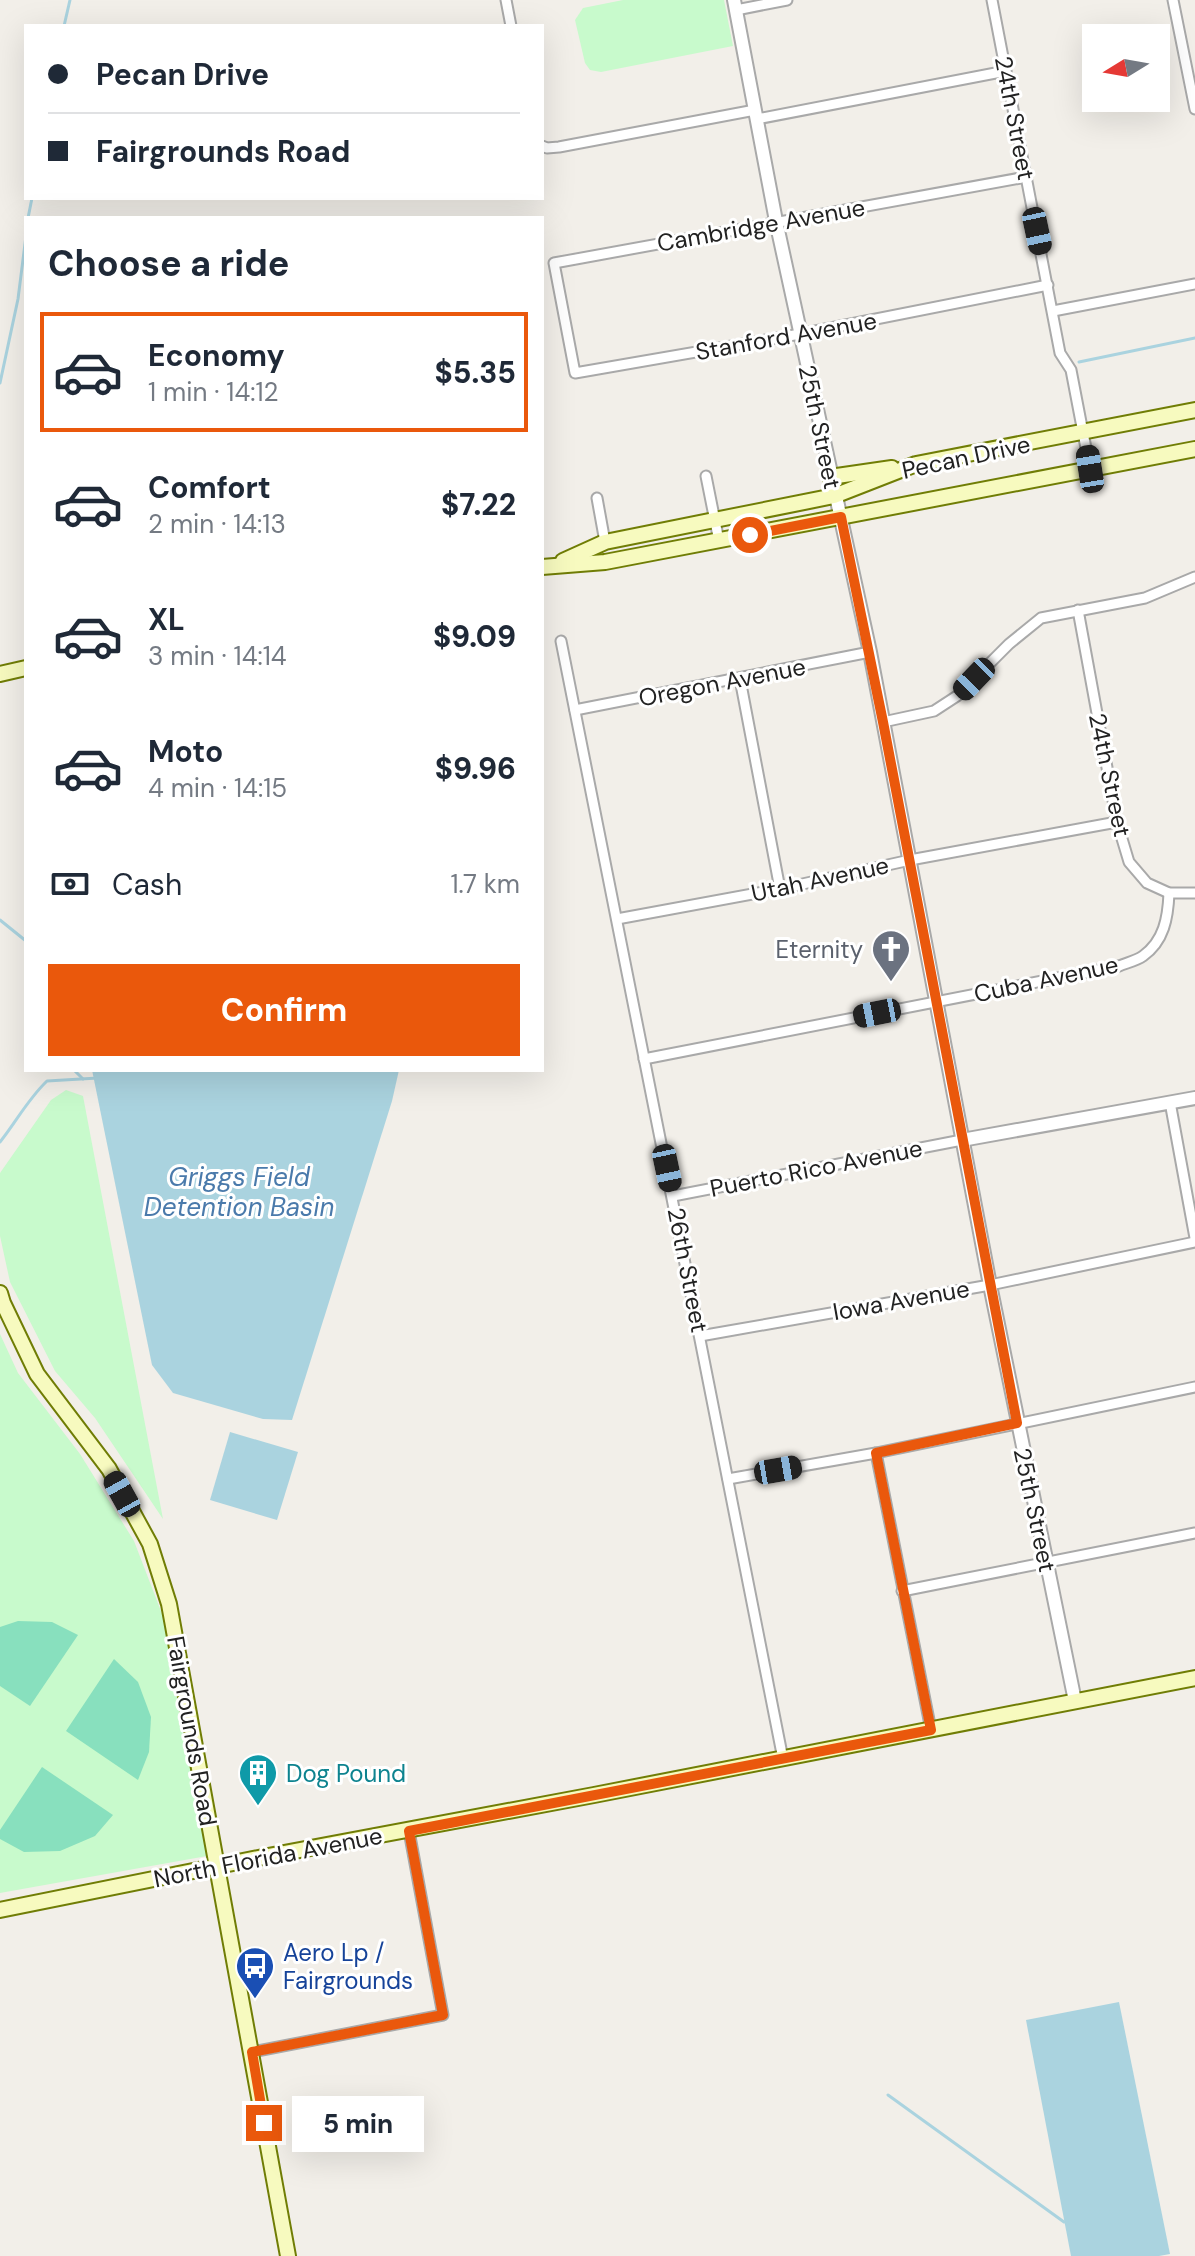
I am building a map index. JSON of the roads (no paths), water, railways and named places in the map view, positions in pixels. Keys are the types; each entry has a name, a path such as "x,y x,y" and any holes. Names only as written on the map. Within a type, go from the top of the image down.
{"main road":[{"name":"Pecan Drive","path":"549,565 605,542 834,496 916,464 1195,410"},
{"name":"Pecan Drive","path":"549,565 605,562 1195,449"},
{"path":"830,477 916,464"},
{"path":"0,674 24,668"},
{"name":"Fairgrounds Road","path":"0,1293 37,1374 109,1469 150,1544 169,1604 288,2256"},
{"name":"North Florida Avenue","path":"0,1910 1195,1678"}],"street":[{"path":"506,0 511,24"},
{"path":"735,5 787,0"},
{"name":"24th Street","path":"992,0 1060,353 1071,370 1090,469"},
{"path":"1173,0 1195,109"},
{"name":"25th Street","path":"735,5 776,221 870,652 990,1285 1075,1701"},
{"path":"544,147 559,147 1006,71"},
{"name":"Cambridge Avenue","path":"565,321 554,263 1026,177"},
{"path":"1053,311 1195,284"},
{"name":"Stanford Avenue","path":"565,321 575,373 800,334 1048,285"},
{"path":"706,476 719,541"},
{"path":"597,498 605,542"},
{"path":"883,722 934,711 957,696 1009,644 1041,618 1145,598 1195,577"},
{"name":"24th Street","path":"1078,610 1117,822 1129,862 1147,883 1169,893"},
{"name":"26th Street","path":"561,641 783,1759"},
{"name":"Oregon Avenue","path":"575,710 870,652"},
{"path":"740,679 780,889"},
{"name":"Utah Avenue","path":"617,919 1117,822"},
{"path":"1169,893 1195,893"},
{"name":"Cuba Avenue","path":"644,1059 1119,966 1142,957 1160,937 1168,916 1169,893"},
{"name":"Puerto Rico Avenue","path":"673,1196 1195,1098"},
{"path":"1170,1102 1195,1240"},
{"name":"Iowa Avenue","path":"700,1336 990,1285 1195,1240"},
{"path":"728,1479 876,1453 1195,1387"},
{"path":"876,1453 931,1730"},
{"path":"902,1591 1195,1533"},
{"path":"252,2052 443,2015 409,1831"}],"water":[{"name":"Griggs Field Detention Basin","path":"92,1072 399,1072 292,1420 263,1419 173,1393 152,1365"},
{"path":"230,1432 298,1452 277,1520 210,1500"},
{"path":"1119,2002 1170,2254 1071,2256 1026,2020"}],"waterway":[{"path":"64,24 70,0"},
{"path":"28,216 32,200"},
{"path":"0,383 18,299 24,252"},
{"path":"1079,362 1195,338"},
{"path":"0,920 24,939"},
{"path":"76,1072 83,1079"},
{"path":"0,1142 47,1081 98,1078"},
{"path":"888,2095 1064,2222"}],"place":[{"name":"Eternity","path":"891,983"},
{"name":"Dog Pound","path":"258,1807"},
{"name":"Aero Lp / Fairgrounds","path":"255,2000"}]}
